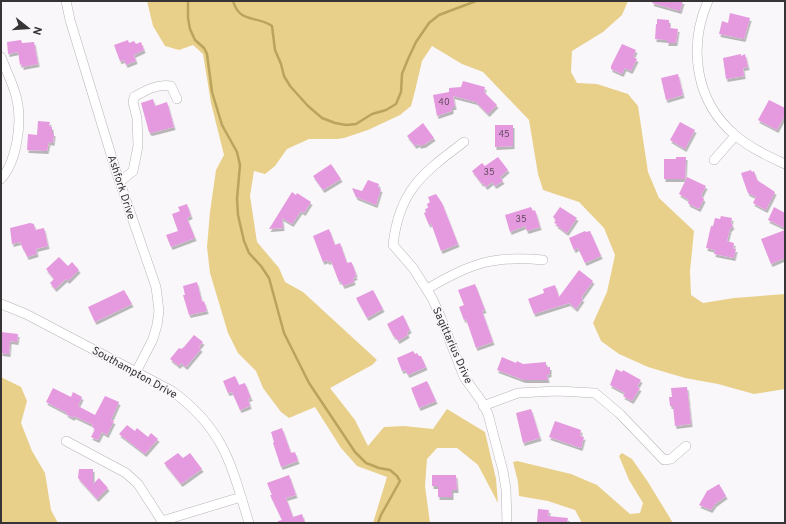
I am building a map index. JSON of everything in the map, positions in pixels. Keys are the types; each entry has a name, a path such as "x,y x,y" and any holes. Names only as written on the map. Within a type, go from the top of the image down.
{"street":[{"name":"Ashfork Drive","path":"66,1 70,20 120,182 156,286 159,311 157,325 153,340 136,372"},
{"path":"708,1 698,28 696,44 697,62 704,92 720,119 736,136 751,147 785,164"},
{"path":"1,56 17,99 19,114 15,152 6,173 1,179"},
{"path":"120,182 133,171 138,146 137,118 133,102 134,97 146,90 163,85 171,86 178,99"},
{"path":"714,160 736,136"},
{"name":"Sagittarius Drive","path":"464,142 430,168 411,189 398,217 393,245 427,289 441,318 464,377 483,406 492,425 506,489 507,523"},
{"path":"427,289 455,272 490,261 525,258 543,260"},
{"name":"Southampton Drive","path":"1,304 26,314 172,391 187,402 203,418 220,442 228,459 249,523"},
{"path":"483,406 518,393 557,391 595,393 620,414 664,460 671,459 686,446"},
{"path":"66,441 126,473 134,479 162,521 241,497"}],"shaded area":[{"path":"147,1 628,1 622,15 603,32 572,51 571,72 577,83 597,84 628,94 638,106 648,172 659,198 694,231 690,271 691,295 703,303 734,298 785,294 785,389 754,394 718,384 685,378 648,367 619,354 601,341 593,323 607,292 615,255 604,228 579,202 543,190 538,174 529,120 483,72 462,64 432,46 422,61 411,106 400,115 368,130 344,138 309,139 287,149 275,166 265,174 254,171 250,196 257,242 279,268 285,282 303,292 377,360 372,365 330,388 355,420 368,446 384,427 404,426 433,429 447,409 485,432 496,479 498,503 478,465 457,448 437,448 427,459 425,486 430,523 373,523 387,477 357,466 341,448 315,407 289,418 281,412 263,388 256,371 238,353 228,333 210,273 207,247 216,170 224,155 211,103 203,54 193,45 179,50 165,46 153,26"},
{"path":"1,377 21,387 27,401 21,423 32,451 45,473 51,510 58,523 1,523"},
{"path":"622,453 632,459 673,523 582,523 575,510 548,501 519,496 518,482 513,462 517,461 571,474 597,485 630,514 640,513 643,503 629,480 619,456"}],"building":[{"path":"653,1 683,1 680,11 652,3"},
{"path":"730,13 750,18 744,39 719,34 722,21 728,23"},
{"path":"657,19 669,20 669,25 671,25 670,28 678,29 676,43 667,43 667,40 655,39"},
{"path":"21,40 22,43 34,42 38,64 22,67 22,64 20,65 18,52 8,54 7,42"},
{"path":"128,40 129,43 134,41 136,44 141,42 144,50 134,55 136,61 126,65 124,60 120,61 114,45"},
{"path":"622,44 636,50 633,57 637,59 631,71 625,68 622,74 611,69 611,66"},
{"path":"741,54 741,56 745,54 748,67 743,68 744,76 726,79 723,58"},
{"path":"678,74 683,95 666,100 661,78"},
{"path":"463,81 485,87 484,92 497,105 488,114 476,102 453,96 455,107 452,107 452,111 437,116 433,95 449,92 449,88 461,87"},
{"path":"153,99 155,106 167,102 174,127 151,133 149,132 141,103"},
{"path":"769,100 785,108 785,115 777,130 758,120"},
{"path":"38,121 50,122 49,126 52,127 52,133 54,133 53,143 49,142 47,151 27,150 28,134 37,135"},
{"path":"680,122 695,130 685,149 670,140"},
{"path":"423,123 434,138 424,145 420,146 418,144 415,146 407,136"},
{"path":"495,125 513,125 513,146 495,147"},
{"path":"498,157 508,170 500,177 503,181 495,186 492,182 486,187 472,171 482,163 485,166"},
{"path":"676,157 686,157 685,179 664,179 664,159 676,159"},
{"path":"331,164 341,179 323,190 313,176"},
{"path":"751,170 752,172 754,171 757,180 775,192 766,210 753,203 756,197 748,193 741,173"},
{"path":"687,177 706,186 701,196 704,199 699,209 689,204 689,200 679,194"},
{"path":"368,180 379,184 378,188 381,189 376,205 356,197 352,188 362,191"},
{"path":"292,192 296,195 297,193 311,202 304,213 301,211 292,224 282,218 283,228 269,229"},
{"path":"436,194 442,203 458,244 441,251 431,223 429,225 424,213 426,212 425,209 428,208 427,204 430,202 428,197"},
{"path":"187,204 191,216 187,218 195,238 171,247 166,235 178,231 172,214 180,211 178,207"},
{"path":"531,207 533,211 535,210 540,227 527,231 525,226 510,232 505,215"},
{"path":"560,207 577,218 567,233 554,223 556,220 553,217"},
{"path":"774,207 785,213 785,228 768,220"},
{"path":"721,216 732,218 731,223 733,226 730,229 727,241 734,243 733,249 736,249 734,258 714,254 715,250 706,248 711,226 713,226 715,218 720,219"},
{"path":"30,223 34,224 35,230 44,228 48,246 36,249 37,254 27,257 20,242 12,244 10,228"},
{"path":"329,229 335,245 340,243 347,263 352,263 356,274 356,277 353,278 354,282 343,286 341,281 339,282 331,261 328,262 327,260 323,262 313,236"},
{"path":"785,230 785,258 771,264 761,239"},
{"path":"585,231 590,231 601,256 585,263 578,248 574,250 569,238"},
{"path":"59,257 68,266 72,262 79,270 68,281 66,279 55,289 50,283 54,279 46,269"},
{"path":"579,270 593,281 581,298 583,299 576,309 569,303 534,314 528,299 544,293 543,289 555,285 559,297"},
{"path":"197,282 202,302 204,301 207,311 189,315 183,295 185,295 183,286"},
{"path":"475,284 485,310 482,311 493,342 476,348 466,319 464,320 459,307 464,305 458,290"},
{"path":"124,290 132,304 95,322 88,307"},
{"path":"373,290 383,309 367,318 356,298"},
{"path":"403,315 410,330 407,332 408,335 398,341 387,324"},
{"path":"1,332 18,334 17,342 10,341 9,354 1,353"},
{"path":"194,335 203,342 199,347 201,349 186,367 181,363 179,366 170,359 179,348 181,349 184,347"},
{"path":"413,351 415,354 417,353 421,356 426,367 408,375 405,370 402,371 397,358"},
{"path":"502,357 516,363 517,361 523,364 546,362 546,367 550,367 550,374 547,375 548,380 524,380 497,370"},
{"path":"616,369 622,372 623,370 641,380 637,387 640,388 632,401 623,396 625,393 610,385"},
{"path":"235,376 239,385 245,383 251,398 248,399 250,406 240,410 232,392 228,393 223,381"},
{"path":"427,381 436,401 419,408 411,388"},
{"path":"687,387 691,424 675,426 673,406 670,406 669,397 672,397 671,388"},
{"path":"53,388 71,397 73,392 82,397 78,406 95,415 105,396 119,402 111,420 114,421 107,435 102,432 98,440 91,437 95,429 92,427 93,425 74,416 73,418 66,414 67,413 46,402"},
{"path":"531,409 540,438 523,443 516,413"},
{"path":"555,421 581,430 580,436 584,437 581,448 549,437"},
{"path":"127,425 135,431 137,428 148,437 151,433 158,439 145,454 119,434"},
{"path":"282,428 291,453 295,452 298,461 281,467 271,432"},
{"path":"178,453 183,458 190,453 202,469 181,484 164,463"},
{"path":"79,469 93,469 93,484 99,478 108,488 97,499 78,478"},
{"path":"289,475 296,495 286,498 293,517 302,514 305,523 278,523 278,521 282,520 270,495 272,495 267,483"},
{"path":"432,475 456,475 457,490 452,490 452,497 438,497 438,486 432,486"},
{"path":"719,484 726,496 715,504 711,510 699,505 707,491"},
{"path":"538,509 549,510 548,516 568,518 567,523 537,522"}],"waterway":[{"path":"188,1 188,18 190,29 195,40 204,48 207,54 212,92 222,125 237,152 240,165 237,199 238,215 244,241 249,253 261,266 269,278 284,333 309,383 355,452 366,463 390,470 400,481 378,523"},
{"path":"233,1 236,8 244,16 272,26 275,50 284,76 290,86 308,106 322,118 346,125 356,124 372,114 386,110 396,104 401,92 402,74 408,59 416,42 429,23 439,15 476,1"}]}
